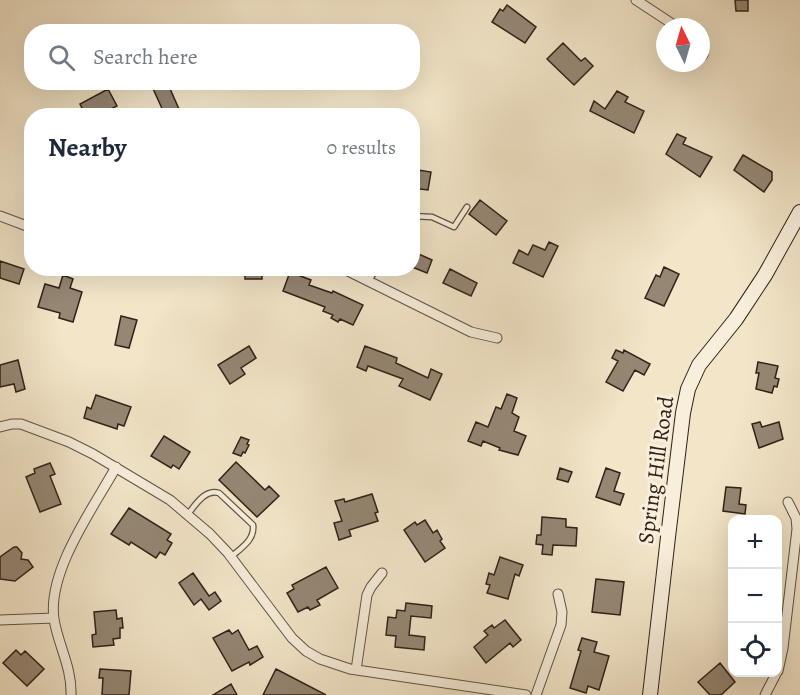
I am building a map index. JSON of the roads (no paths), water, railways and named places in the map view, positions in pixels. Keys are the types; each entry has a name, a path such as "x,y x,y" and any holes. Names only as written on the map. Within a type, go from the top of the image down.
{"main road":[{"name":"Spring Hill Road","path":"650,695 683,412 688,389 699,365 736,319 765,275 800,212"}],"street":[{"path":"636,0 663,18"},
{"path":"0,216 24,225"},
{"path":"357,276 471,332 497,338"},
{"path":"0,427 21,424 45,432 93,454 148,486 188,514 231,557 292,638 306,651 320,659 333,665 356,670 526,695"},
{"path":"71,695 70,673 54,618 58,582 68,551 116,467"},
{"path":"782,652 797,529 796,518 788,502"},
{"path":"356,670 368,595 382,573"},
{"path":"536,695 561,625 562,612 558,594"},
{"path":"0,620 54,618"},
{"path":"765,695 774,677"}],"lane":[{"path":"420,216 432,217 454,227 467,207"},
{"path":"368,282 372,276"},
{"path":"188,514 205,495 214,492 219,493 253,525 254,531 251,538 231,557"}]}
